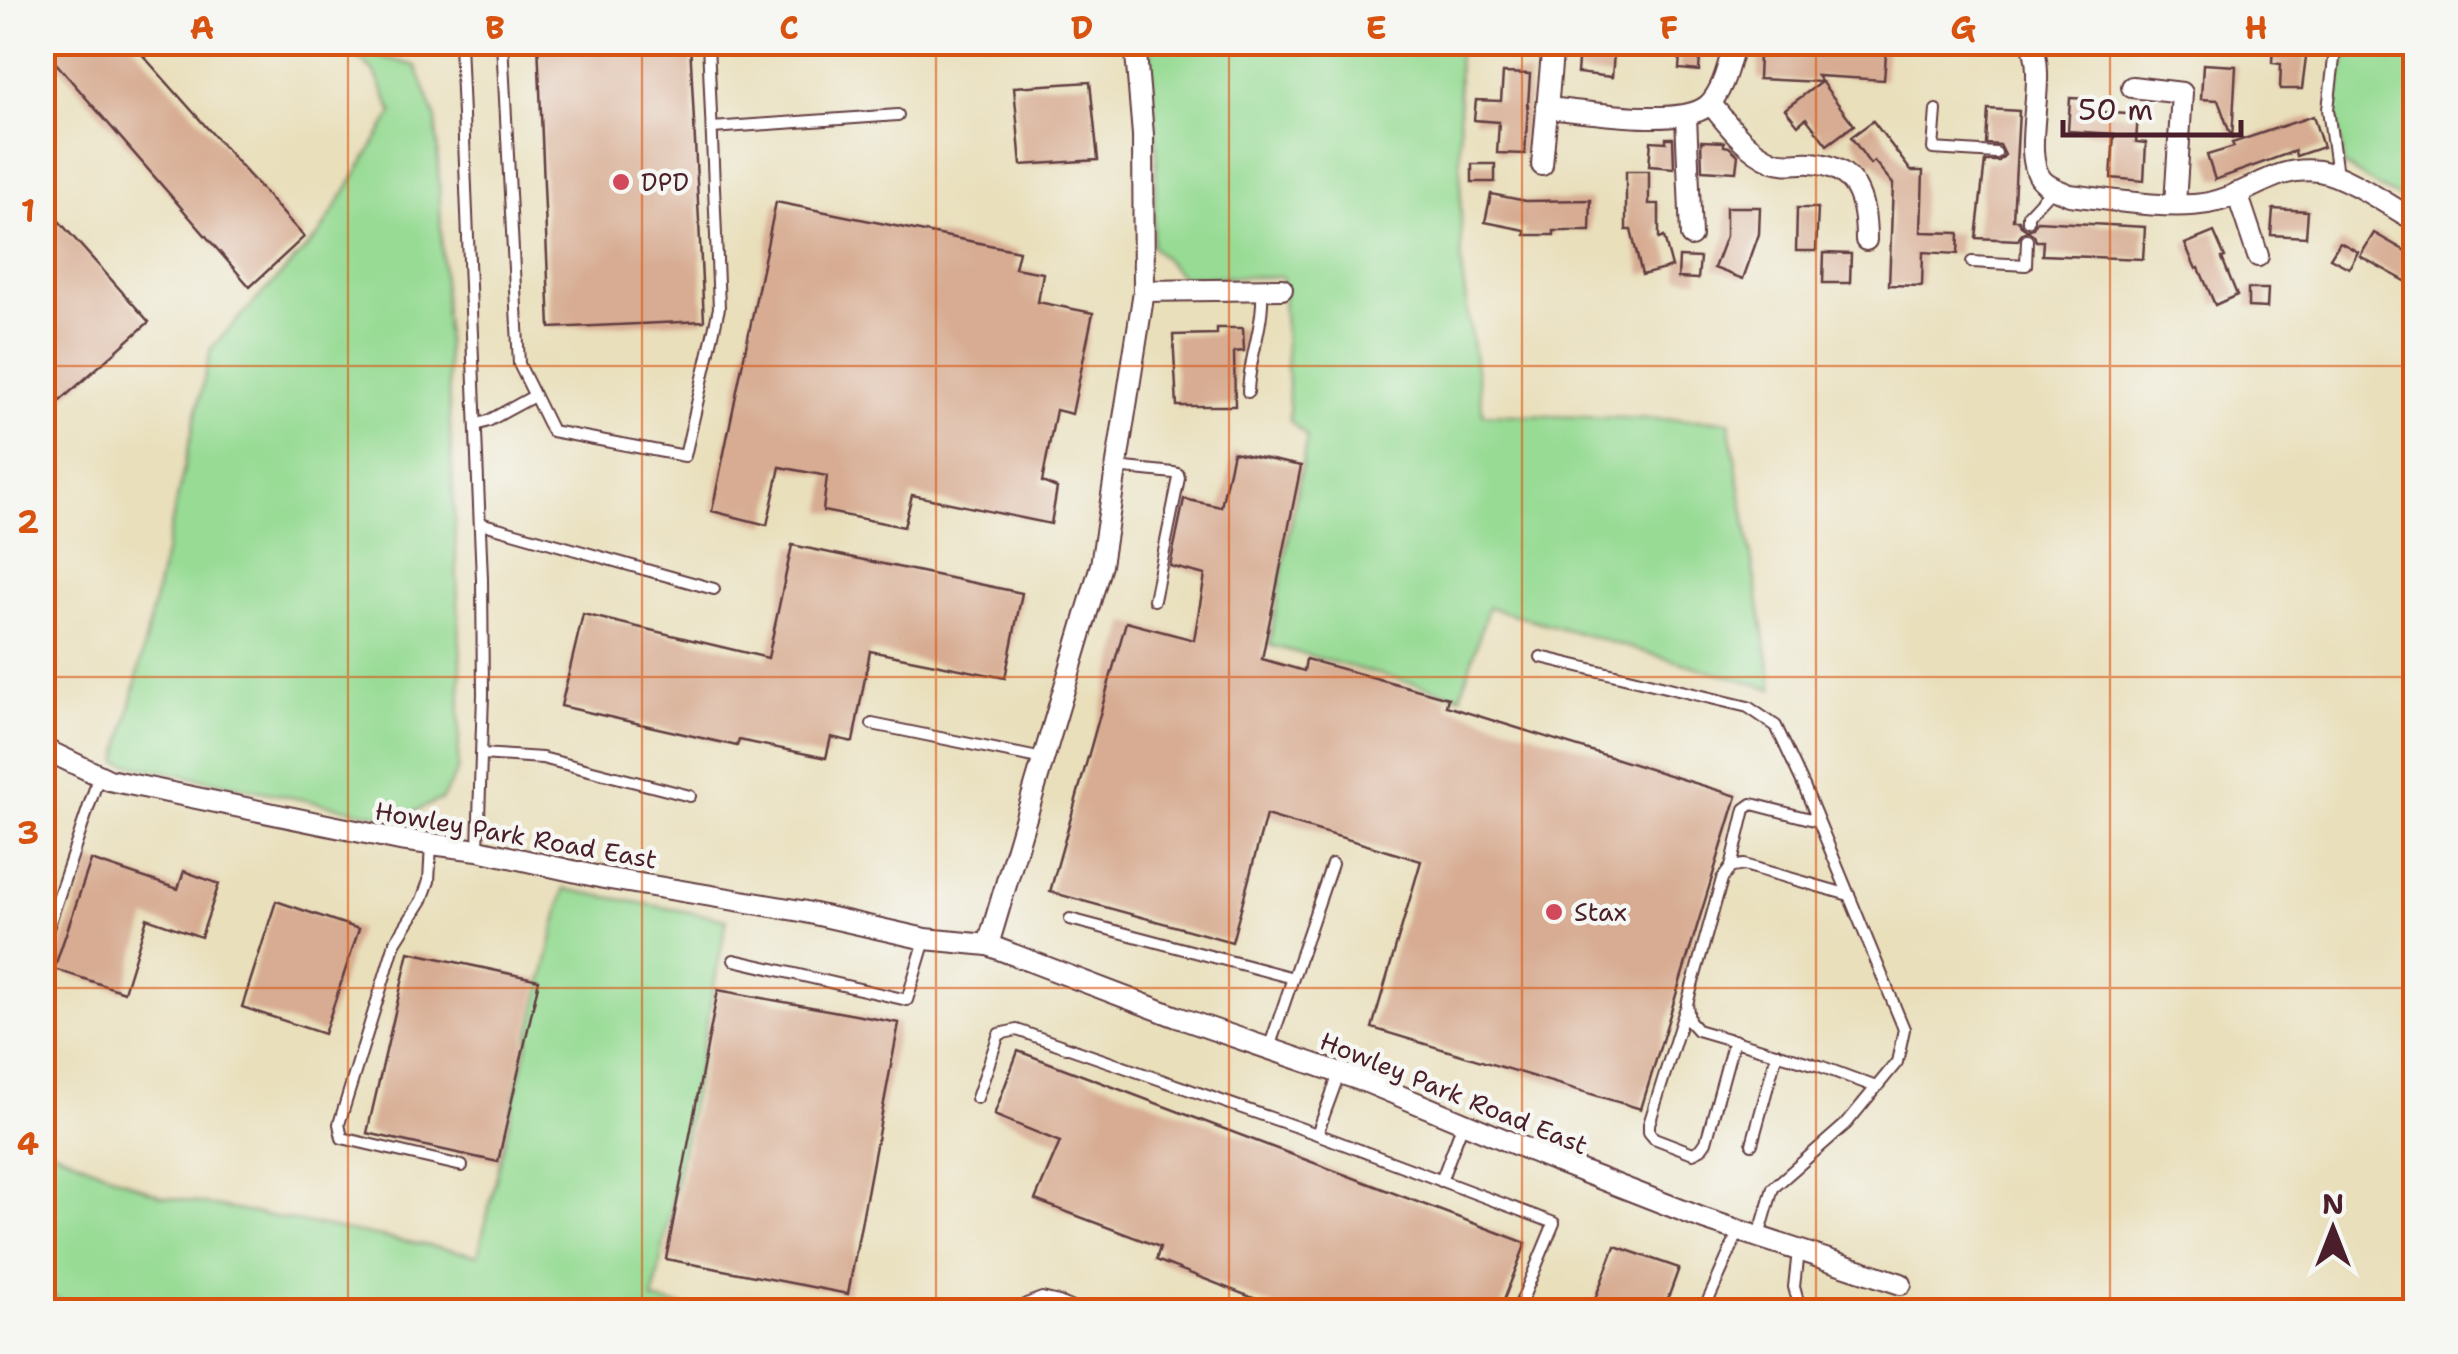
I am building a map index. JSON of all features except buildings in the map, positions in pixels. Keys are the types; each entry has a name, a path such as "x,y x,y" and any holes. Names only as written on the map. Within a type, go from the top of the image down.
{"street":[{"path":"988,946 1101,566 1144,290 1136,42"},
{"path":"1542,165 1553,42"},
{"path":"1547,108 1686,116 1710,104 1735,42"},
{"path":"2031,42 2038,69 2033,133 2026,155 2040,179 2053,188 2096,198 2176,204 2213,202 2279,173 2301,170 2337,177 2416,221"},
{"path":"2132,87 2182,92 2176,204"},
{"path":"1710,104 1736,134 1773,160 1788,164 1822,163 1839,170 1854,183 1863,202 1866,240"},
{"path":"1686,116 1690,236"},
{"path":"2237,193 2258,256"},
{"path":"1144,290 1272,289"},
{"name":"Howley Park Road East","path":"42,748 109,780 400,840 478,850 604,878 801,911 925,939 988,946 1340,1073 1749,1234 1902,1284"}],"lane":[{"path":"460,42 480,523 483,694 478,850"},
{"path":"502,42 519,364 552,431 685,456 719,308 708,42"},
{"path":"2336,42 2328,109 2337,177"},
{"path":"1936,110 1934,149 1996,153"},
{"path":"712,128 898,115"},
{"path":"2028,221 2028,216 2053,188"},
{"path":"1972,262 2026,265 2027,240"},
{"path":"1248,392 1249,370 1272,289"},
{"path":"476,425 534,396"},
{"path":"1116,467 1174,473 1180,478 1154,600"},
{"path":"480,523 714,588"},
{"path":"1541,656 1748,707 1776,726 1904,1029 1897,1062 1876,1088 1846,1124 1773,1188 1703,1312"},
{"path":"872,724 1044,759"},
{"path":"481,754 542,758 690,796"},
{"path":"42,946 99,775"},
{"path":"1734,1040 1701,1149 1693,1153 1654,1138 1648,1124 1746,809 1752,804 1818,821"},
{"path":"431,844 422,900 395,942 339,1124 342,1138 462,1166"},
{"path":"1270,1048 1332,864"},
{"path":"1731,867 1744,865 1849,895"},
{"path":"1070,919 1292,978"},
{"path":"734,960 907,1000 925,939"},
{"path":"1687,1004 1689,1021 1697,1030 1820,1066 1876,1088"},
{"path":"977,1098 999,1034 1017,1030 1317,1134 1554,1224 1517,1312"},
{"path":"1752,1144 1777,1053"},
{"path":"1317,1134 1340,1073"},
{"path":"1442,1181 1463,1122"},
{"path":"1798,1250 1794,1287 1801,1312"},
{"path":"1023,1312 1026,1304 1042,1298 1082,1312"}],"green space":[{"path":"1150,43 1458,43 1462,275 1483,414 1729,421 1773,689 1488,607 1461,696 1269,645 1307,437 1290,421 1282,277 1182,277 1152,246 1157,155"},
{"path":"2348,43 2415,43 2415,205 2344,165 2335,109"},
{"path":"346,47 416,66 436,119 461,666 458,769 442,799 398,819 118,762 211,348 319,235 393,113 375,73"},
{"path":"564,889 727,919 653,1300 706,1311 80,1312 43,1290 43,1146 161,1196 478,1255"}],"place":[{"name":"DPD","path":"621,182"},
{"name":"Stax","path":"1554,912"}]}
